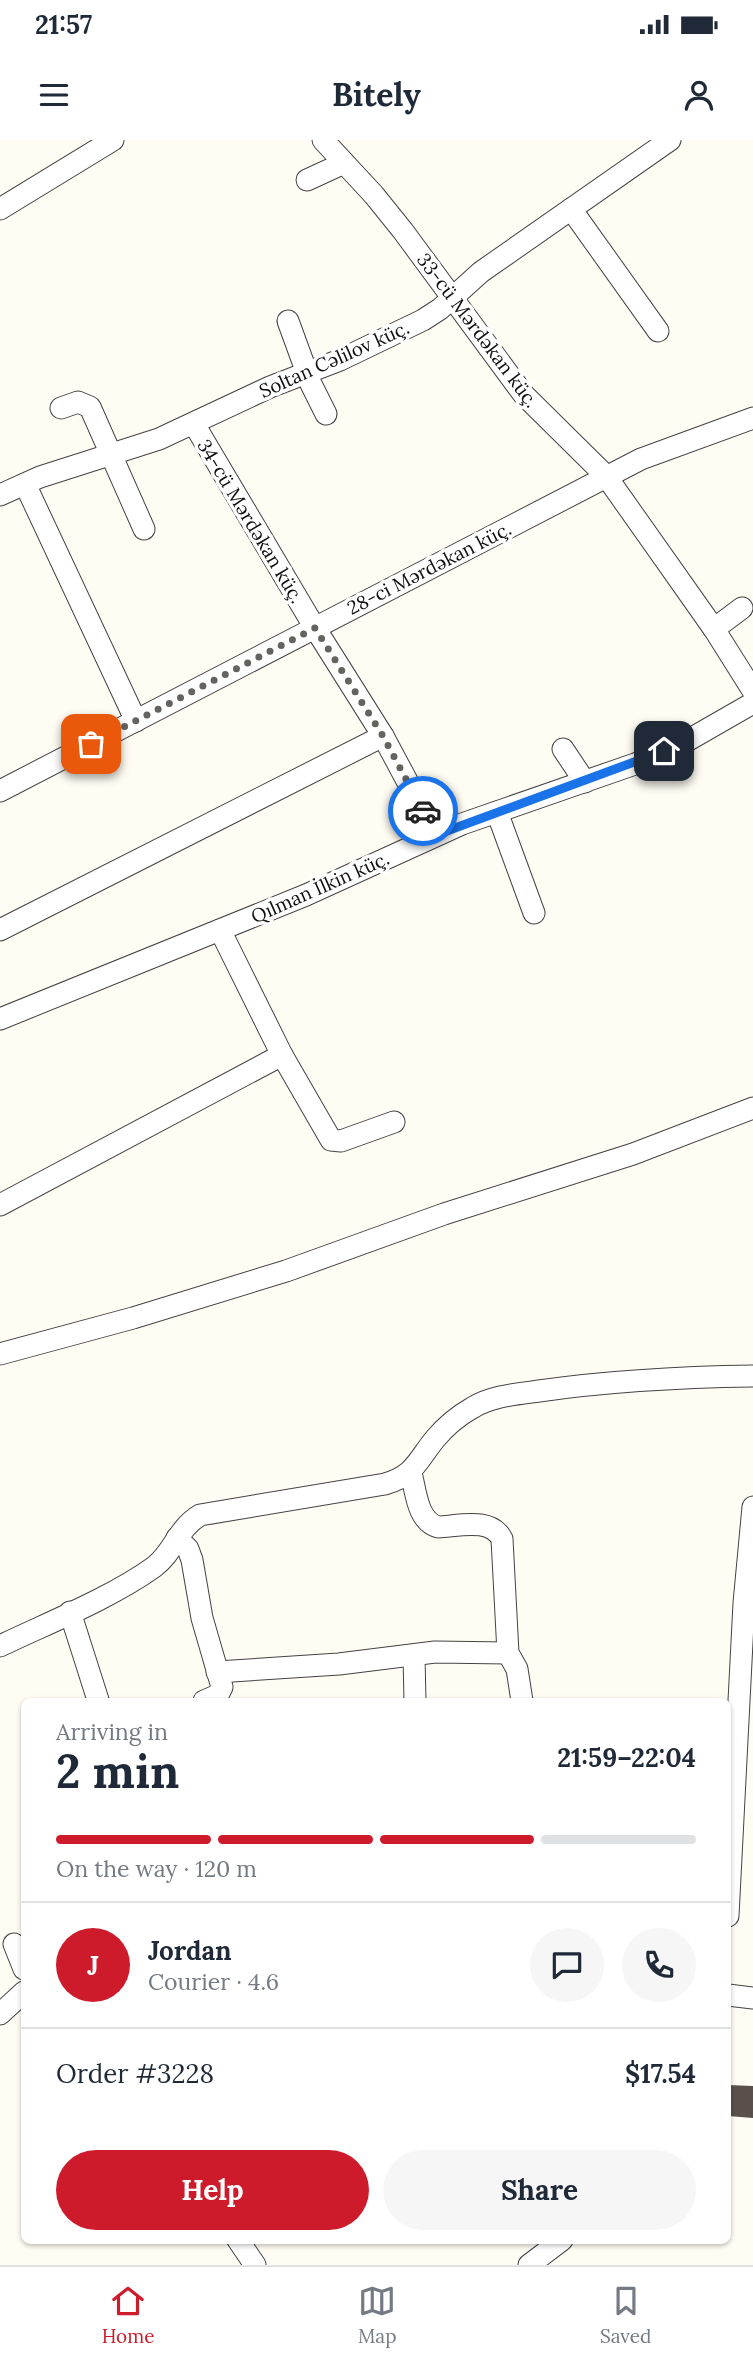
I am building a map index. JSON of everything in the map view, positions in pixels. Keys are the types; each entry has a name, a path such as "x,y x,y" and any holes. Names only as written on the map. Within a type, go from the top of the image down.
{"street":[{"path":"0,209 113,140"},
{"name":"33-cü Mərdəkan küç.","path":"323,140 396,222 524,395 606,476 714,629 753,691"},
{"name":"Soltan Cəlilov küç.","path":"0,495 194,424 307,371 378,343 423,320 481,272 670,140"},
{"path":"307,180 344,163"},
{"path":"571,209 658,331"},
{"path":"288,321 326,414"},
{"path":"61,408 78,402 90,407 144,529"},
{"name":"28-ci Mərdəkan küç.","path":"0,791 641,458 753,418"},
{"name":"34-cü Mərdəkan küç.","path":"194,424 315,628 383,736 436,835"},
{"path":"26,484 136,721"},
{"path":"714,629 742,608"},
{"name":"Qılman İlkin küç.","path":"0,1019 306,895 436,835 664,751 753,703"},
{"path":"0,930 383,736"},
{"path":"564,749 585,782"},
{"path":"497,812 534,913"},
{"path":"219,930 282,1055 331,1140 341,1141 394,1122"},
{"path":"0,1205 282,1055"},
{"path":"0,1354 133,1318 286,1271 443,1214 633,1154 753,1108"},
{"path":"0,1646 122,1587 147,1571 162,1560 183,1527 200,1515 385,1484 411,1473 444,1429 484,1402 575,1386 753,1376"},
{"path":"411,1473 423,1517 431,1525 485,1525 498,1532 502,1539 508,1653 517,1669 522,1698"},
{"path":"731,1886 744,1756 753,1507"},
{"path":"177,1538 188,1549 192,1560 202,1618 222,1687 218,1696 212,1698"},
{"path":"70,1612 97,1698"},
{"path":"217,1672 340,1664 435,1652 508,1653"},
{"path":"414,1656 415,1698"},
{"path":"13,1944 21,1962"},
{"path":"0,2014 21,1995"},
{"path":"731,1995 753,1998"},
{"path":"242,2244 255,2265"},
{"path":"528,2265 557,2244"}],"building":[{"path":"731,2085 753,2086 753,2118 731,2116"}],"way so far":[{"path":"91,744 315,628 383,736 423,811"}],"route":[{"path":"423,811 436,835 635,764 664,751"}]}
